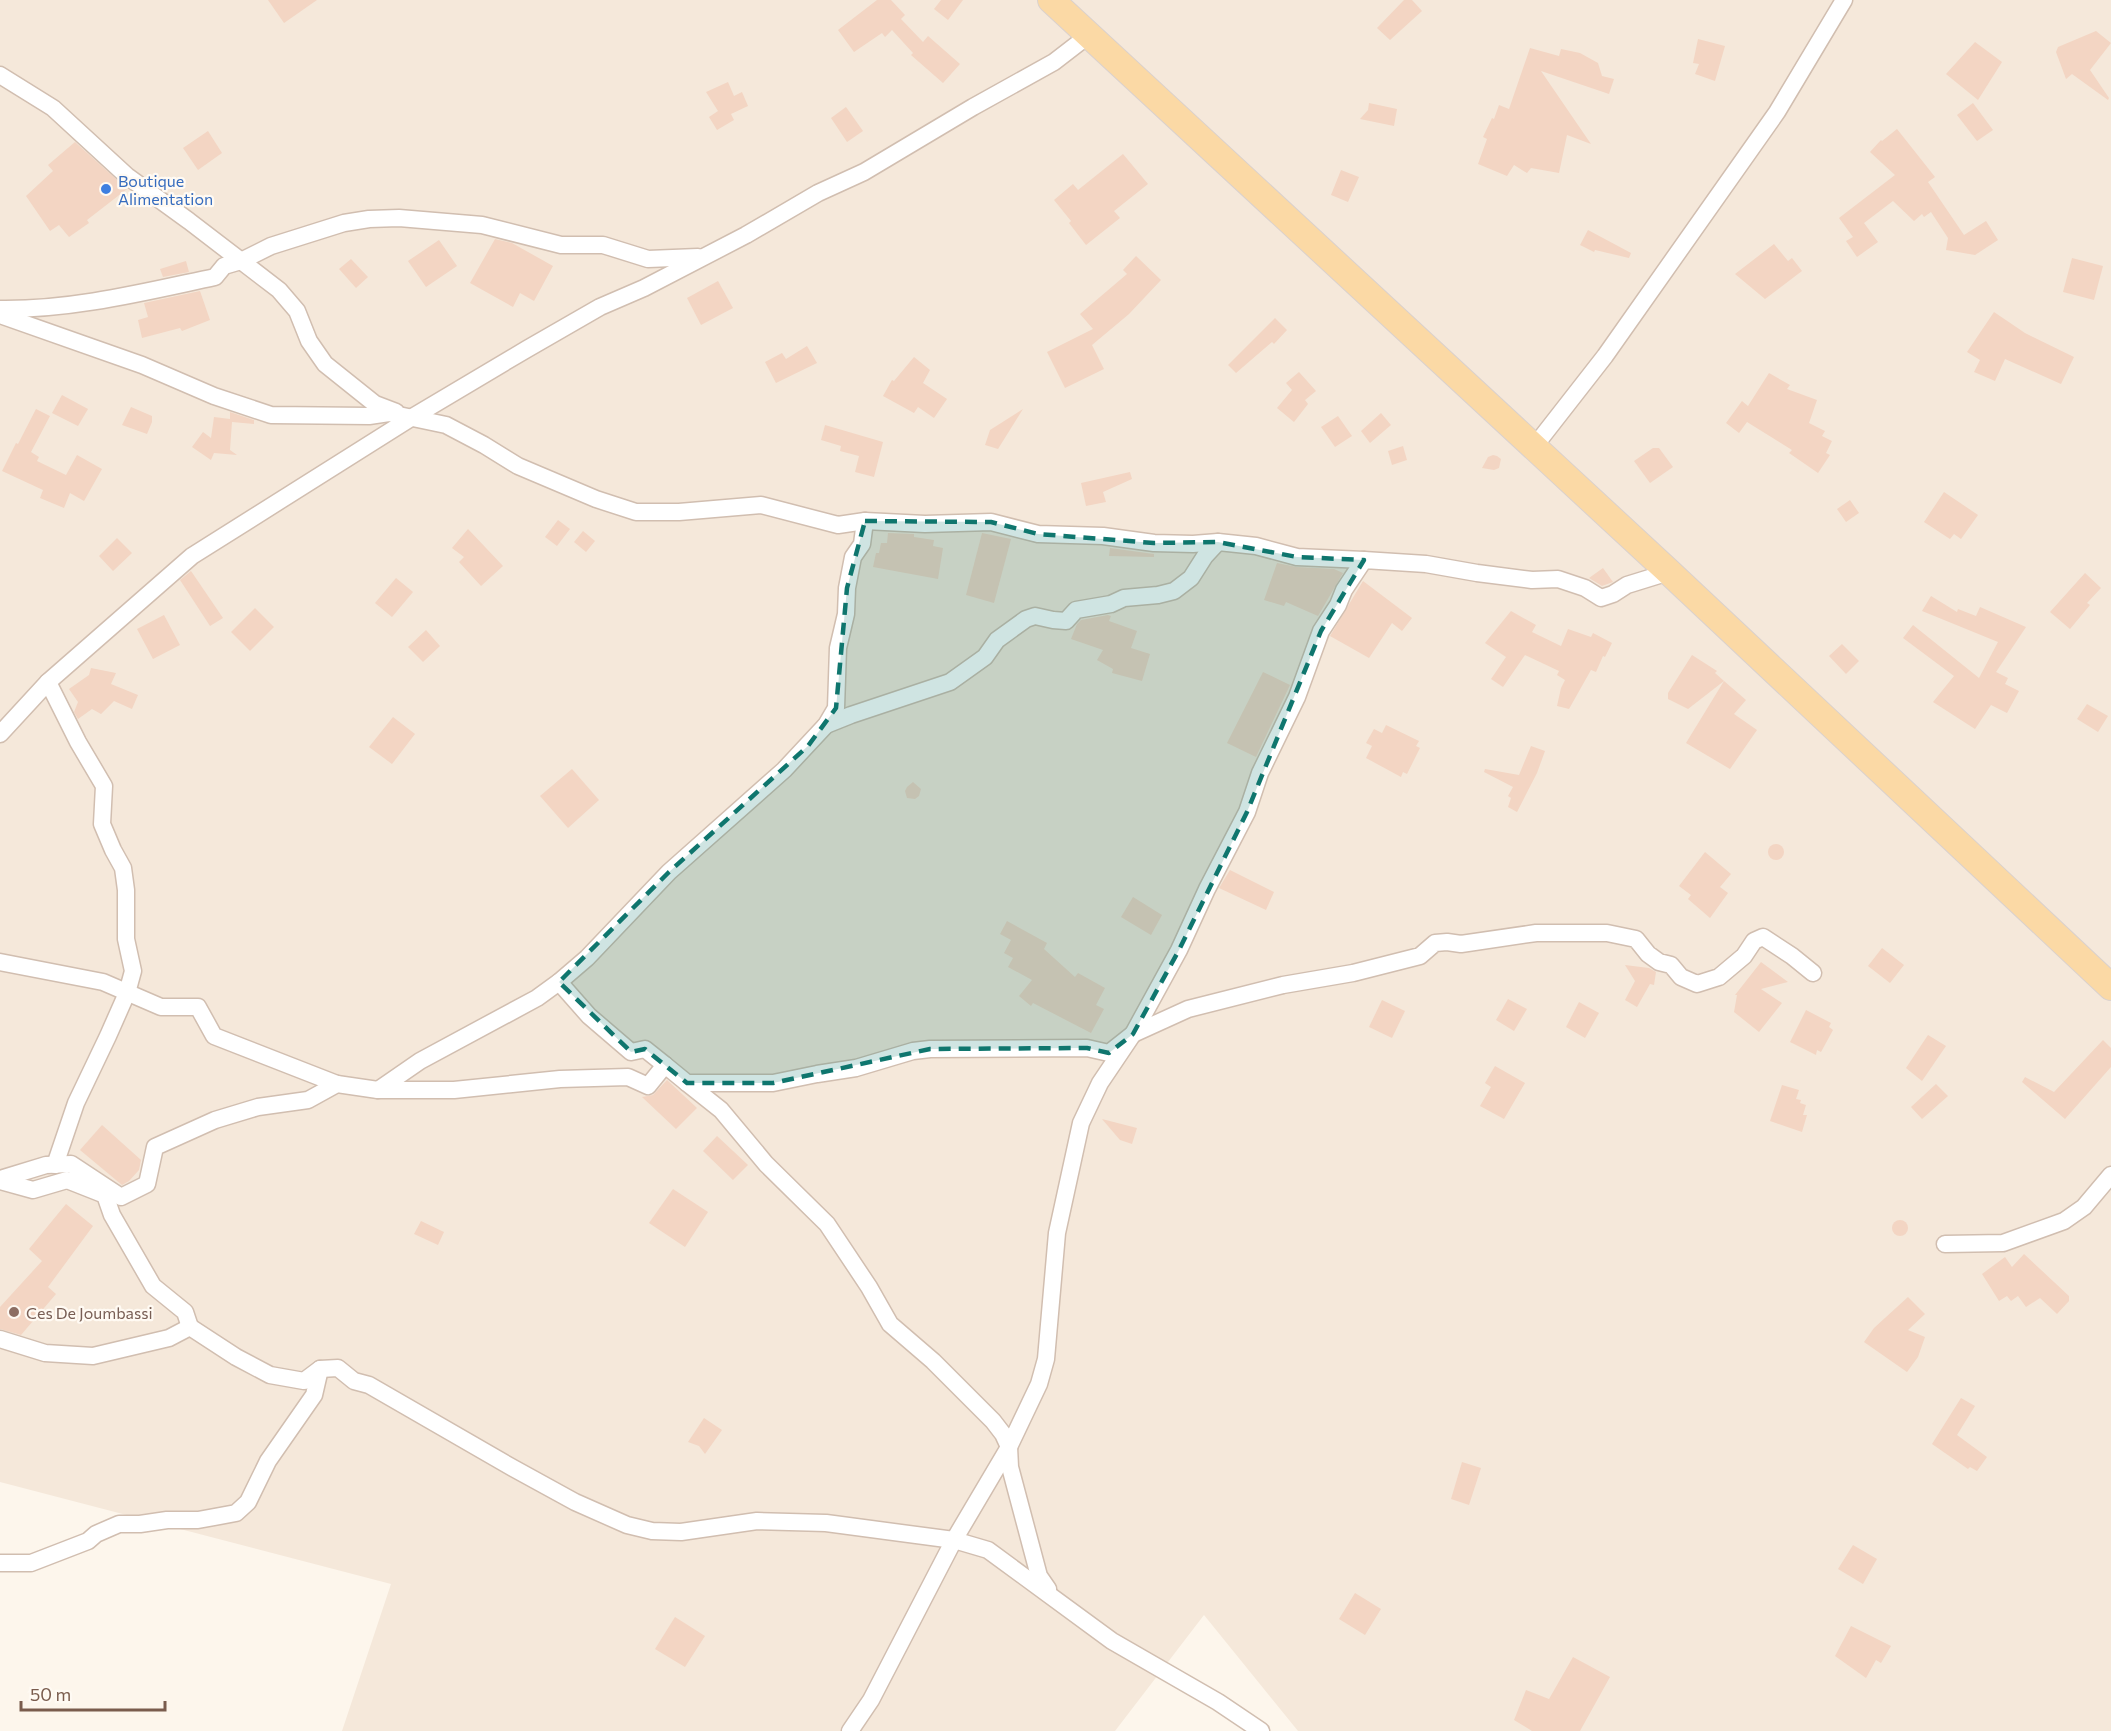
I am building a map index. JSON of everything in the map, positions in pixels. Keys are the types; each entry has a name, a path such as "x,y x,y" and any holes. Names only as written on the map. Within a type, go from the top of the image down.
{"main road":[{"path":"1051,0 1669,572 2111,987"}],"street":[{"path":"1534,447 1605,356 1777,112 1844,0"},
{"path":"0,734 48,682 192,556 411,418 600,308 746,235 818,193 864,172 1054,62 1089,35"},
{"path":"0,75 53,108 127,176 279,290 297,311 309,341 325,364 375,404 411,418"},
{"path":"0,309 61,307 215,277 224,266 241,261 271,246 344,223 369,219 399,218 482,225 561,245 603,245 648,259 702,257"},
{"path":"0,315 142,365 214,396 271,415 369,416 389,413 446,425 518,466 596,499 636,512 679,512 761,505 838,525 865,521 925,524 991,522 1038,534 1103,536 1154,543 1218,542 1256,546 1297,556 1426,564 1532,580 1558,579 1585,588 1601,598 1627,585 1669,572"},
{"path":"378,1090 420,1061 537,998 559,982 587,958 669,872 784,770 826,725 836,708 838,648 846,614 847,588 854,557 862,544 865,521"},
{"path":"826,725 950,682 986,657 997,640 1026,619 1035,616 1066,621 1076,610 1111,604 1124,598 1158,596 1174,591 1191,578 1205,556 1218,542"},
{"path":"850,1731 870,1700 954,1540 1009,1447 1039,1384 1046,1359 1058,1233 1080,1123 1100,1083 1133,1034 1179,950 1206,889 1247,812 1260,773 1297,697 1321,631 1364,560"},
{"path":"48,682 78,742 104,786 102,824 123,868 126,890 126,939 133,970 127,993 76,1103 55,1165"},
{"path":"687,1083 773,1083 856,1068 914,1051 930,1049 1087,1048 1109,1053 1133,1034 1172,1016 1209,1003 1283,985 1353,973 1420,956 1435,943 1461,944 1536,933 1607,933 1636,939 1647,954 1659,962 1671,965 1681,977 1697,984 1719,977 1744,957 1754,941 1763,937 1813,973"},
{"path":"0,962 103,982 161,1007 198,1007 214,1036 337,1084 378,1090 454,1090 560,1079 628,1077 648,1086 665,1065"},
{"path":"559,982 589,1016 631,1052 645,1049 721,1110 766,1164 827,1224 890,1324 933,1361 993,1421 1009,1447 1010,1467 1039,1576 1052,1595"},
{"path":"0,1180 46,1165 71,1164 121,1197 147,1184 155,1147 215,1120 258,1107 308,1100 337,1084"},
{"path":"1945,1244 2003,1243 2064,1221 2084,1207 2111,1175"},
{"path":"0,1180 33,1190 67,1180 105,1195 112,1215 153,1286 185,1312 190,1328 270,1375 304,1381 320,1369 338,1368 354,1381 369,1385 575,1502 627,1525 652,1531 681,1532 756,1521 792,1521 863,1527 954,1540 988,1550 1112,1641 1218,1702 1261,1731"},
{"path":"0,1339 45,1353 93,1356 169,1338 190,1328"},
{"path":"0,1563 31,1563 88,1541 96,1534 119,1524 198,1520 236,1513 248,1502 267,1461 314,1395 320,1369"}],"highlighted area":[{"path":"865,521 991,522 1038,534 1154,543 1218,542 1297,557 1364,560 1321,631 1247,812 1179,950 1133,1034 1109,1053 1087,1048 930,1049 773,1083 687,1083 645,1049 631,1052 559,982 669,872 808,746 836,708 847,588"}],"shaded area":[{"path":"0,0 2111,0 2111,1731 1298,1731 1204,1615 1115,1731 342,1731 391,1584 0,1482"}],"building":[{"path":"268,0 317,0 284,23"},
{"path":"877,0 891,0 905,15 901,19 923,42 928,36 960,64 943,83 911,55 913,53 892,30 885,37 882,33 854,52 838,30"},
{"path":"941,0 963,0 948,20 934,9"},
{"path":"1404,0 1412,0 1422,11 1390,40 1377,28"},
{"path":"2096,31 2111,43 2090,70 2109,98 2108,100 2072,74 2066,79 2056,52 2058,47"},
{"path":"1698,39 1725,46 1715,81 1695,74 1699,64 1693,63"},
{"path":"1975,42 2002,62 1978,100 1946,74"},
{"path":"1530,48 1559,56 1561,49 1580,53 1598,63 1602,76 1614,79 1609,94 1541,71 1591,144 1567,135 1559,173 1531,168 1527,173 1514,165 1507,176 1478,164 1487,139 1483,137 1499,105 1509,109"},
{"path":"728,82 734,96 742,92 748,106 731,114 734,120 717,130 709,117 718,111 706,92"},
{"path":"1369,103 1397,109 1394,126 1360,119 1368,110"},
{"path":"1973,103 1993,130 1977,141 1957,115"},
{"path":"846,107 863,131 847,142 831,118"},
{"path":"1897,129 1935,177 1928,182 1964,235 1986,221 1998,240 1975,255 1946,250 1948,238 1931,212 1924,217 1922,214 1914,221 1893,201 1864,223 1878,242 1857,257 1846,241 1853,237 1839,218 1895,175 1870,152 1881,140"},
{"path":"208,131 222,153 198,170 183,148"},
{"path":"75,142 127,189 87,220 89,223 69,237 59,225 50,231 26,196 53,171 48,165"},
{"path":"1123,154 1148,184 1114,211 1120,218 1086,245 1054,200 1073,184 1078,190"},
{"path":"1341,170 1359,177 1348,202 1331,195"},
{"path":"1588,230 1631,253 1629,258 1595,250 1594,252 1580,245"},
{"path":"495,239 512,243 553,266 534,301 520,293 513,307 470,283"},
{"path":"439,240 457,266 426,287 408,261"},
{"path":"1774,244 1788,261 1792,258 1802,271 1765,299 1735,274"},
{"path":"1136,256 1161,280 1129,314 1092,345 1104,369 1065,388 1047,352 1093,329 1080,314 1127,274 1123,270"},
{"path":"2072,258 2103,266 2094,300 2063,292"},
{"path":"351,259 368,277 356,288 339,269"},
{"path":"186,261 189,272 163,277 160,269"},
{"path":"718,281 733,308 701,325 687,298"},
{"path":"200,291 210,320 182,331 180,328 142,338 138,320 148,317 144,303"},
{"path":"1994,312 2025,333 2074,357 2061,384 2005,359 1995,381 1974,372 1980,360 1967,352"},
{"path":"1275,318 1287,330 1274,344 1272,342 1236,373 1228,365"},
{"path":"807,346 817,363 776,383 765,362 782,353 786,359"},
{"path":"914,357 930,370 923,383 947,399 934,418 918,407 914,413 883,396 892,380 894,381"},
{"path":"1299,372 1316,391 1305,400 1308,404 1294,422 1277,408 1292,390 1286,383"},
{"path":"1769,373 1790,385 1787,389 1817,400 1809,423 1825,431 1822,436 1832,441 1826,453 1830,455 1818,473 1789,453 1792,450 1747,422 1739,433 1726,423 1742,401 1748,406"},
{"path":"62,395 88,409 78,426 52,413"},
{"path":"131,407 152,416 147,434 122,425"},
{"path":"36,409 50,416 31,452 39,457 37,461 66,475 77,455 102,469 84,501 70,493 64,508 40,498 43,490 2,471"},
{"path":"1023,409 998,449 985,445 990,430"},
{"path":"230,412 254,420 254,424 232,422 230,450 237,455 214,453 211,460 192,447 203,432 211,438 214,417 230,419"},
{"path":"1381,413 1391,425 1370,443 1361,431"},
{"path":"1338,416 1352,436 1335,447 1321,427"},
{"path":"825,425 883,442 874,477 855,472 859,456 840,451 841,446 821,440"},
{"path":"1403,446 1407,460 1392,465 1388,451"},
{"path":"1653,448 1659,448 1673,467 1650,483 1634,461"},
{"path":"1493,455 1501,459 1499,468 1494,470 1482,468 1488,457"},
{"path":"1130,472 1132,479 1103,492 1106,502 1086,506 1081,483"},
{"path":"1944,492 1978,515 1961,539 1954,534 1950,539 1924,522"},
{"path":"1850,500 1859,513 1846,522 1837,509"},
{"path":"558,520 570,529 557,546 545,537"},
{"path":"468,529 503,566 481,586 459,562 464,557 452,548"},
{"path":"583,531 595,541 586,552 574,542"},
{"path":"888,533 914,534 914,537 934,540 933,546 943,548 938,579 873,567 881,543 887,543"},
{"path":"982,533 1011,539 994,603 966,595"},
{"path":"117,538 132,553 113,571 99,556"},
{"path":"1110,548 1154,554 1154,557 1109,556"},
{"path":"1277,563 1297,567 1334,569 1343,573 1318,616 1286,602 1284,606 1264,600"},
{"path":"1603,568 1613,582 1602,586 1589,578"},
{"path":"191,571 223,618 210,626 180,580"},
{"path":"2085,573 2101,588 2087,603 2090,605 2070,629 2050,612"},
{"path":"396,578 413,592 392,617 375,603"},
{"path":"1363,581 1412,618 1402,631 1392,623 1369,658 1330,636"},
{"path":"1931,596 1957,612 1958,609 1976,616 1980,607 2026,627 1996,672 2008,678 2005,684 2019,691 2007,713 1991,705 1975,729 1933,702 1954,676 1903,638 1913,625 1979,678 1998,642 1922,611"},
{"path":"255,608 274,627 250,651 231,632"},
{"path":"1511,611 1536,625 1532,632 1561,646 1568,629 1591,637 1593,633 1612,643 1596,672 1591,670 1569,709 1557,706 1565,680 1557,675 1559,671 1525,655 1503,687 1491,679 1506,657 1485,643"},
{"path":"164,615 180,645 153,659 137,629"},
{"path":"1111,616 1109,621 1137,631 1131,648 1150,654 1142,681 1112,673 1113,669 1097,660 1103,650 1071,639 1081,620"},
{"path":"426,630 440,646 423,662 408,647"},
{"path":"1842,644 1859,661 1846,674 1829,656"},
{"path":"1692,655 1717,671 1715,673 1724,681 1688,709 1668,699 1668,693"},
{"path":"91,668 116,673 111,684 138,695 132,709 114,701 101,714 92,709 78,719 74,712 78,702 69,689 89,675"},
{"path":"1263,672 1290,685 1256,757 1227,743"},
{"path":"1724,681 1746,700 1734,714 1757,730 1730,769 1686,743"},
{"path":"2087,704 2108,716 2098,732 2077,719"},
{"path":"393,717 415,734 392,764 369,747"},
{"path":"1386,725 1419,741 1416,746 1420,748 1407,774 1403,772 1401,777 1366,758 1372,746 1366,743 1374,729 1382,733"},
{"path":"1531,746 1545,751 1537,773 1517,812 1508,807 1511,798 1508,796 1513,787 1484,772 1485,769 1519,775"},
{"path":"572,769 599,800 568,828 540,796"},
{"path":"913,782 921,789 919,796 915,799 907,798 905,791"},
{"path":"1776,844 1784,852 1776,860 1768,852"},
{"path":"1705,852 1731,874 1720,887 1728,893 1710,918 1688,899 1691,895 1679,886"},
{"path":"1230,870 1274,892 1266,910 1219,888"},
{"path":"1133,897 1162,915 1151,935 1121,917"},
{"path":"1007,921 1047,943 1044,949 1075,977 1078,973 1105,988 1096,1005 1104,1009 1091,1033 1033,1003 1031,1006 1019,996 1032,980 1008,967 1013,958 1004,953 1011,940 1000,934"},
{"path":"1882,948 1904,965 1890,983 1868,966"},
{"path":"1761,962 1788,982 1761,989 1782,1003 1759,1032 1734,1012 1737,995 1735,995"},
{"path":"1625,965 1649,968 1656,972 1654,985 1650,984 1637,1007 1625,1000 1635,981"},
{"path":"1508,999 1527,1009 1514,1031 1496,1020"},
{"path":"1382,1000 1405,1011 1392,1038 1369,1027"},
{"path":"1579,1002 1599,1013 1585,1038 1566,1027"},
{"path":"1806,1010 1831,1023 1829,1027 1833,1030 1821,1052 1817,1050 1816,1055 1790,1042"},
{"path":"1928,1035 1946,1046 1922,1081 1906,1068"},
{"path":"2103,1040 2111,1048 2111,1067 2065,1119 2022,1082 2025,1077 2054,1092"},
{"path":"1495,1066 1525,1083 1504,1119 1480,1106 1491,1087 1485,1083"},
{"path":"667,1080 697,1108 676,1129 642,1097 653,1095"},
{"path":"1936,1084 1948,1096 1922,1119 1911,1107"},
{"path":"1782,1085 1799,1090 1796,1099 1806,1105 1803,1115 1807,1115 1802,1132 1770,1121"},
{"path":"1102,1119 1137,1128 1132,1144 1120,1140"},
{"path":"102,1125 141,1160 139,1170 122,1185 80,1150"},
{"path":"717,1136 748,1165 733,1180 703,1151"},
{"path":"673,1189 708,1212 685,1247 649,1223"},
{"path":"66,1204 93,1226 48,1287 56,1294 21,1335 0,1329 0,1307 42,1261 29,1249"},
{"path":"1900,1220 1908,1228 1900,1236 1892,1228"},
{"path":"421,1221 444,1232 438,1245 414,1234"},
{"path":"2024,1254 2069,1296 2069,1301 2057,1314 2040,1298 2026,1307 2018,1296 2011,1301 2007,1296 1999,1301 1982,1274 2005,1257 2012,1267"},
{"path":"1908,1297 1925,1314 1908,1330 1925,1337 1918,1357 1907,1372 1864,1342 1874,1328"},
{"path":"1961,1398 1975,1406 1957,1435 1987,1457 1977,1471 1970,1467 1968,1469 1932,1444"},
{"path":"704,1418 722,1430 705,1454 699,1446 688,1442"},
{"path":"1462,1462 1481,1468 1469,1505 1451,1499"},
{"path":"1853,1545 1877,1559 1863,1584 1838,1569"},
{"path":"1355,1593 1381,1609 1365,1635 1339,1619"},
{"path":"675,1617 705,1636 685,1667 655,1649"},
{"path":"1851,1626 1891,1646 1881,1663 1876,1660 1866,1678 1835,1656"},
{"path":"1573,1657 1610,1677 1580,1731 1532,1731 1514,1720 1526,1690 1549,1699"}],"place":[{"name":"Boutique Alimentation","path":"106,189"},
{"name":"Ces De Joumbassi","path":"14,1312"}]}
